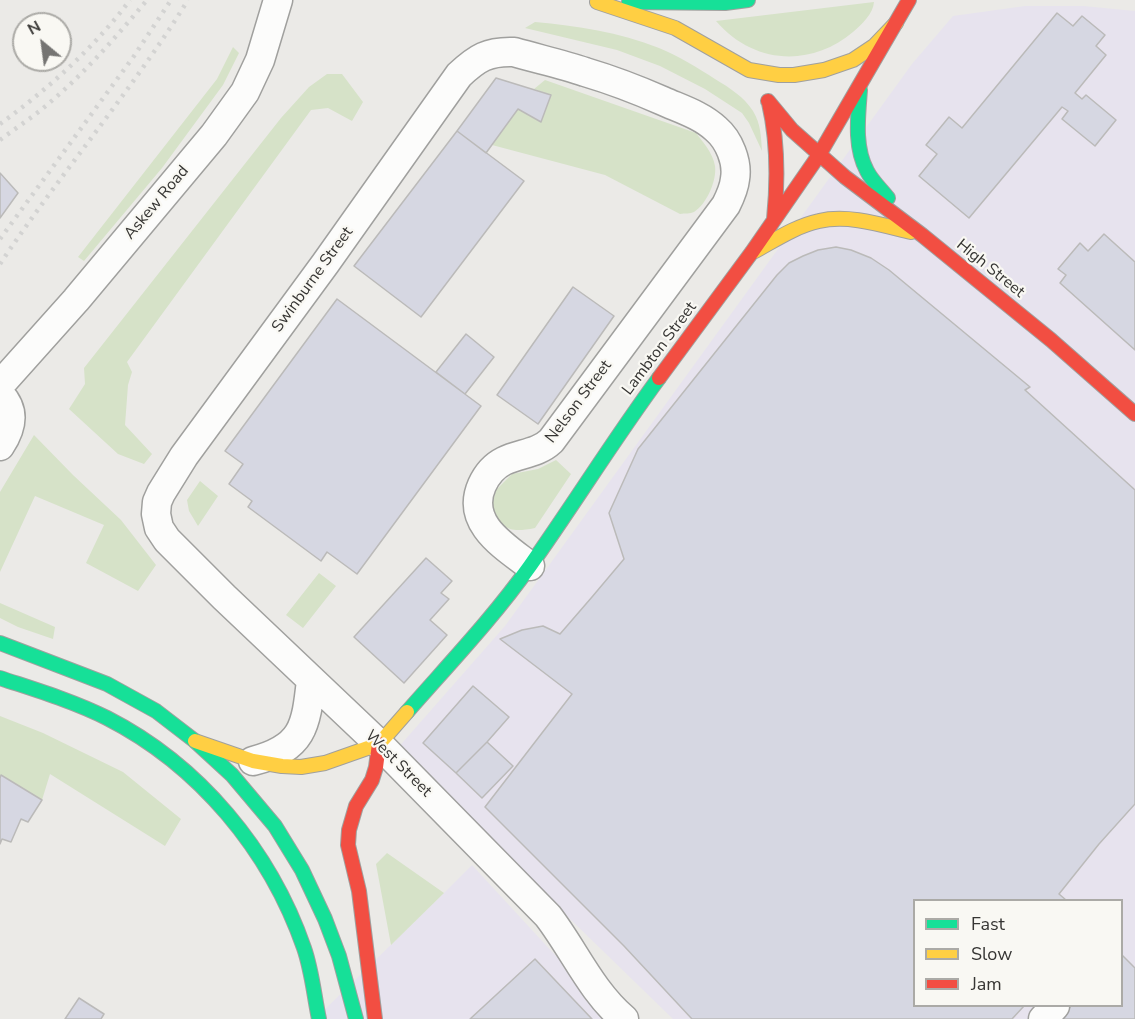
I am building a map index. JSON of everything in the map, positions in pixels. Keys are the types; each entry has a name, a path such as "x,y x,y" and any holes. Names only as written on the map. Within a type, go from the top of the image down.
{"main road":[{"path":"593,2 725,3 748,0"},
{"name":"Lambton Street","path":"530,566 634,412 752,252 819,155 909,0"},
{"path":"593,2 675,28 733,62 762,74 810,73 851,61 882,39 896,23"},
{"name":"High Street","path":"733,62 747,75 792,130 819,155 1051,340 1135,414"},
{"path":"861,84 858,126 862,159 876,184 922,235"},
{"path":"762,94 775,129 778,177 774,220"},
{"path":"752,252 821,221 860,222 922,235"},
{"path":"195,741 253,761 301,767 325,763 378,744 496,611 530,566"},
{"path":"2,643 107,684 156,711 195,741 232,775 275,826 302,870 326,919 339,956 356,1019"},
{"path":"3,680 45,692 108,718 167,755 221,806 264,863 284,899 304,948 319,1019"},
{"path":"375,1019 359,891 348,845 354,813 372,780 378,744"}],"street":[{"name":"Askew Road","path":"0,385 76,300 214,135 245,92 260,60 278,0"},
{"name":"Nelson Street","path":"492,53 514,52 586,72 625,85 685,110 704,120 726,140 734,162 736,177 726,205 551,441 538,450 507,459 489,472 483,481 477,504 484,525 498,540 530,566"},
{"name":"Swinburne Street","path":"157,522 157,502 184,456 325,264 459,75 472,63 492,53"},
{"path":"0,446 10,425 5,403"},
{"name":"West Street","path":"157,522 167,540 378,744 549,916 564,936 601,997 624,1019"},
{"path":"253,761 284,750 294,740 306,716 311,680"},
{"path":"1043,1019 1053,1007"}],"shaded area":[{"path":"1025,6 1083,6 1135,11 1135,1019 673,1019 396,750 505,626 912,64 953,16"},
{"path":"472,865 614,1019 315,1019 444,893"}],"green space":[{"path":"874,2 869,15 853,32 819,52 801,56 764,53 747,46 716,21"},
{"path":"535,22 582,28 629,38 659,48 688,62 731,89 749,106 759,126 762,151 742,113 705,89 660,66 617,50 525,28"},
{"path":"233,47 239,53 223,85 162,168 84,261 78,257 217,79"},
{"path":"327,74 342,74 363,102 352,121 328,108 311,110 127,362 132,372 128,385 125,425 152,454 144,464 118,454 69,409 85,384 84,368 281,118 309,87"},
{"path":"545,80 696,133 710,152 715,166 713,185 707,198 694,212 680,214 605,175 492,145 518,109 541,122 551,95 534,89"},
{"path":"34,435 121,520 156,565 138,591 86,563 104,525 35,496 0,572 0,492"},
{"path":"556,460 571,474 535,528 514,530 504,526 491,509 496,490 512,474 538,469"},
{"path":"200,481 218,496 198,526 189,511 187,500"},
{"path":"319,573 336,586 303,628 286,615"},
{"path":"0,603 55,627 53,639 0,618"},
{"path":"0,716 43,733 123,772 181,819 165,846 50,774 42,800 1,776 0,778"},
{"path":"387,853 444,893 391,945 376,864"}],"building":[{"path":"1057,13 1073,26 1082,16 1105,35 1096,46 1106,55 1075,93 1082,99 1086,95 1116,120 1095,146 1062,119 1068,111 1062,107 969,218 919,176 937,154 926,145 949,117 962,128"},
{"path":"496,78 551,95 541,122 518,109 486,153 457,131"},
{"path":"457,131 524,181 421,317 354,266"},
{"path":"0,173 18,193 0,218"},
{"path":"1104,234 1135,262 1135,350 1060,283 1066,275 1058,269 1080,243 1088,251"},
{"path":"836,247 851,250 871,258 889,270 1030,387 1025,390 1135,490 1135,804 1059,894 1065,899 913,899 913,1007 1023,1007 1012,1019 692,1019 624,946 485,807 572,694 500,639 522,630 543,626 560,634 624,559 609,513 638,449 777,275 789,263 818,250"},
{"path":"573,287 614,316 538,424 497,395"},
{"path":"337,299 481,406 357,574 327,552 321,561 248,507 252,501 229,484 243,464 225,451"},
{"path":"466,334 494,357 465,394 436,372"},
{"path":"426,558 452,581 441,593 449,599 430,620 447,635 404,683 354,637"},
{"path":"473,686 509,717 456,773 423,743"},
{"path":"487,742 513,766 482,798 456,773"},
{"path":"1,775 42,800 28,822 21,819 11,842 2,839 0,844 0,778"},
{"path":"1123,956 1135,968 1135,1019 1059,1019 1070,1007 1123,1007"},
{"path":"535,959 592,1019 470,1019"},
{"path":"79,998 104,1014 101,1019 65,1019"}],"railway":[{"path":"0,124 70,67 130,0"},
{"path":"0,140 42,109 75,80 147,0"},
{"path":"0,239 134,56 171,0"},
{"path":"0,264 143,67 188,0"}],"traffic: fast":[{"path":"629,2 725,3 748,0"},
{"path":"860,90 858,111 860,152 869,175 888,198"},
{"path":"407,712 516,585 659,378"},
{"path":"0,643 107,684 156,711 195,741 232,775 275,826 302,870 339,956 356,1019"},
{"path":"0,678 68,701 107,718 140,737 172,760 201,786 251,845 272,877 290,912 307,957 319,1019"}],"traffic: slow":[{"path":"597,2 675,28 749,70 779,75 824,70 853,60 874,46 896,23"},
{"path":"755,251 802,226 830,219 865,221 911,232"},
{"path":"195,741 253,761 301,767 325,763 379,744 407,712"}],"traffic: jam":[{"path":"659,378 752,252 819,155 909,0"},
{"path":"768,101 792,130 845,177 922,235 1051,340 1135,414"},
{"path":"769,103 776,161 774,219"},
{"path":"375,1019 359,891 348,845 349,830 356,806 372,780 376,767 379,744"}]}
